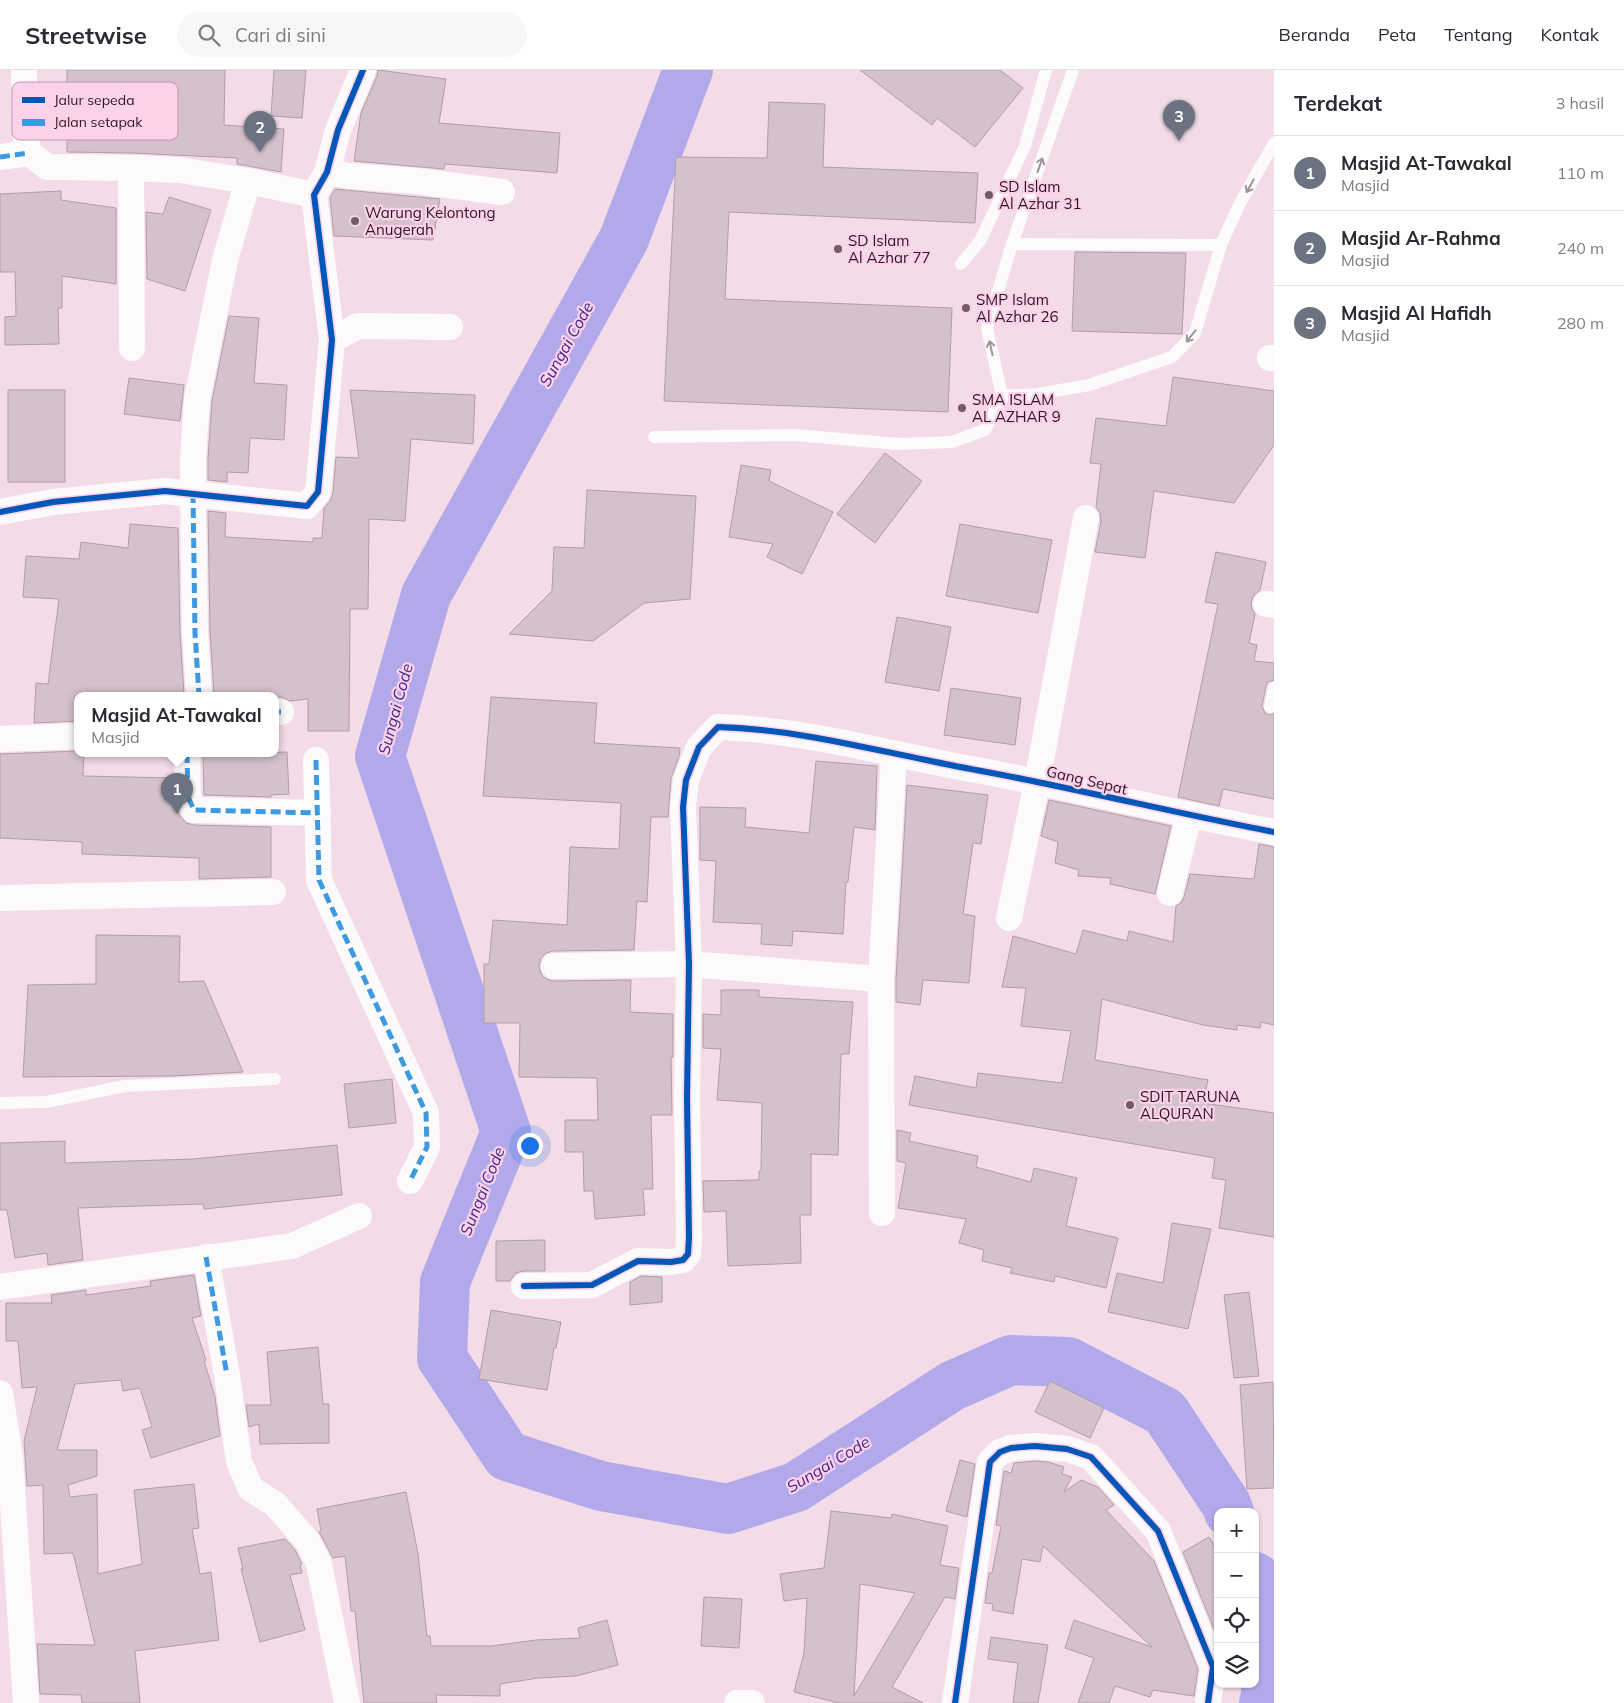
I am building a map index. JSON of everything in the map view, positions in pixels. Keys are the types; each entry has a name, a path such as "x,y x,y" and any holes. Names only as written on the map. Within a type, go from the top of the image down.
{"street":[{"path":"0,512 53,502 165,491 308,506 318,492 332,340 314,195 326,172 338,130 363,70"},
{"path":"27,140 29,154"},
{"path":"0,156 29,154 47,167 179,170 248,181 314,195"},
{"path":"131,168 132,348"},
{"path":"326,172 502,192"},
{"path":"199,692 195,633 193,493 196,398 225,260 248,181"},
{"path":"332,340 358,326 450,327"},
{"path":"1009,918 1037,782 1086,518"},
{"name":"Gang Sepat","path":"524,1286 592,1285 638,1261 672,1262 683,1260 688,1254 687,1098 689,964 683,807 686,780 699,747 718,727 763,729 831,740 1274,832"},
{"path":"0,739 74,736"},
{"path":"882,1213 881,979 894,753"},
{"path":"187,757 188,797 194,810 318,814"},
{"path":"316,760 319,880 426,1114 427,1147 410,1182"},
{"path":"1170,893 1189,815"},
{"path":"0,898 273,892"},
{"path":"554,966 689,964 881,979"},
{"path":"0,1287 292,1246 359,1216"},
{"path":"206,1257 227,1375 239,1462 251,1489 275,1504 308,1542 319,1564 347,1703"},
{"path":"0,1393 10,1457 26,1703"},
{"path":"955,1703 990,1462 1000,1452 1011,1448 1035,1446 1068,1448 1091,1456 1158,1532 1212,1668 1208,1703"},
{"path":"737,1703 752,1703"}],"lane":[{"path":"961,264 980,241 1025,146 1046,70"},
{"path":"654,437 796,434 898,444 952,442 985,430 1002,396 987,328 1012,244 1073,70"},
{"path":"1002,396 1038,394 1089,385 1172,357 1195,333 1221,245 1240,204 1274,143"},
{"path":"1012,244 1221,245"},
{"path":"1270,707 1274,688"},
{"path":"0,1103 46,1102 125,1086 276,1079"}],"building":[{"path":"67,70 225,70 224,125 284,129 281,172 237,164 237,158 67,152 67,140 178,140 178,82 67,82"},
{"path":"274,70 306,70 302,118 271,116"},
{"path":"378,70 446,79 439,123 560,133 557,173 445,164 444,169 354,161 361,113"},
{"path":"860,70 1000,70 1023,88 975,147 937,118 932,125"},
{"path":"769,102 825,104 823,167 978,173 975,223 729,212 725,299 952,308 948,412 664,401 676,157 767,158"},
{"path":"335,189 440,199 433,240 334,236 330,198"},
{"path":"61,191 61,200 116,208 116,284 62,276 62,308 58,308 59,344 5,345 5,317 16,316 15,272 0,272 0,194"},
{"path":"169,197 211,210 185,291 147,279 146,212 163,214"},
{"path":"1075,252 1186,253 1182,334 1072,331"},
{"path":"229,316 259,318 254,383 287,385 284,440 250,438 248,473 227,472 227,482 208,480 208,458 212,401"},
{"path":"1173,377 1274,391 1274,445 1234,503 1154,491 1145,558 1095,552 1101,521 1100,513 1096,507 1101,464 1090,463 1096,418 1166,426"},
{"path":"129,378 184,385 180,421 124,414"},
{"path":"8,390 65,390 65,482 8,482"},
{"path":"350,390 475,395 473,444 411,439 405,521 369,519 368,609 350,609 349,731 308,731 308,699 290,701 279,697 279,692 214,692 210,632 208,511 226,513 225,537 313,542 313,538 322,538 324,508 330,501 333,493 336,457 359,458"},
{"path":"885,453 922,481 875,543 837,514"},
{"path":"741,465 771,470 769,481 833,512 802,574 767,557 773,544 729,537"},
{"path":"587,490 696,496 690,599 644,603 593,641 509,634 552,591 554,547 584,548"},
{"path":"130,524 178,528 180,633 184,692 74,692 74,721 34,723 36,683 48,684 59,599 23,597 26,556 79,559 81,542 128,548"},
{"path":"960,524 1052,540 1038,613 946,596"},
{"path":"1216,552 1266,562 1260,590 1254,595 1251,602 1255,614 1249,643 1257,645 1254,661 1274,663 1274,680 1268,682 1266,686 1262,706 1265,713 1269,715 1274,714 1274,799 1223,789 1219,806 1178,797 1218,604 1205,602"},
{"path":"897,617 951,627 939,691 885,682"},
{"path":"951,688 1021,698 1015,745 944,735"},
{"path":"491,697 597,703 594,743 680,748 679,757 671,778 668,817 651,817 647,902 637,901 634,950 553,951 546,953 541,958 539,966 541,974 546,979 554,981 631,980 630,1012 673,1014 673,1057 671,1057 672,1115 651,1115 653,1189 643,1189 645,1215 595,1219 593,1191 584,1191 583,1152 565,1152 565,1120 598,1120 597,1078 519,1077 520,1023 484,1023 484,964 489,964 493,920 567,925 570,847 619,849 621,803 483,796"},
{"path":"74,751 74,757 84,757 83,776 173,778 174,803 180,816 186,823 194,825 271,827 271,877 199,879 199,858 82,854 82,842 0,838 0,754"},
{"path":"279,752 287,752 289,794 271,795 271,797 204,795 203,757 279,757"},
{"path":"816,761 877,766 875,830 854,827 848,882 846,882 843,934 793,931 792,946 761,944 762,924 713,922 716,861 700,860 700,807 746,808 745,827 809,833"},
{"path":"907,785 988,795 981,844 973,843 963,914 975,916 969,983 923,980 920,1005 896,1002"},
{"path":"1049,800 1171,826 1155,894 1110,884 1111,878 1078,876 1079,870 1055,863 1058,842 1041,836"},
{"path":"1259,844 1274,847 1274,1025 1261,1022 1260,1028 1237,1025 1237,1030 1203,1025 1102,999 1095,1060 1208,1080 1203,1103 1274,1113 1274,1237 1219,1228 1226,1180 1212,1178 1215,1158 909,1105 915,1076 976,1088 978,1073 1062,1083 1071,1031 1021,1026 1026,988 1002,987 1013,936 1076,954 1083,930 1127,941 1129,931 1173,942 1176,906 1181,903 1184,897 1190,874 1254,879"},
{"path":"96,935 180,936 179,982 204,981 243,1072 173,1076 23,1077 28,985 96,984"},
{"path":"721,990 759,990 759,997 853,1002 849,1054 841,1054 838,1155 811,1154 811,1215 800,1215 801,1263 728,1266 726,1211 704,1212 703,1181 759,1180 759,1171 761,1171 762,1103 717,1100 721,1049 703,1048 703,1014 721,1015"},
{"path":"392,1079 396,1123 349,1128 344,1084"},
{"path":"897,1130 911,1133 909,1141 978,1156 976,1167 1031,1182 1034,1168 1077,1178 1066,1226 1118,1238 1106,1288 1055,1276 1054,1282 1010,1273 1012,1268 982,1261 984,1250 959,1243 966,1219 898,1208 906,1163 897,1161"},
{"path":"65,1141 65,1163 193,1159 337,1145 342,1195 204,1209 203,1204 78,1208 83,1260 48,1265 47,1253 15,1258 7,1210 0,1210 0,1143"},
{"path":"1172,1223 1211,1229 1188,1329 1108,1312 1117,1273 1163,1283"},
{"path":"545,1240 545,1271 523,1271 516,1273 510,1281 496,1281 496,1241"},
{"path":"194,1275 201,1316 192,1318 206,1360 204,1361 215,1397 220,1436 151,1458 142,1430 152,1427 140,1388 123,1391 121,1380 75,1384 57,1450 97,1450 97,1476 68,1485 70,1497 97,1494 98,1574 142,1564 134,1490 194,1484 199,1528 192,1529 200,1574 211,1572 219,1640 135,1651 140,1703 82,1703 81,1695 40,1694 37,1644 95,1645 73,1553 44,1554 43,1485 27,1486 24,1441 37,1387 22,1388 18,1341 6,1341 6,1303 52,1303 51,1295 86,1290 86,1295 151,1286 150,1281"},
{"path":"641,1276 662,1277 662,1302 630,1305 630,1282"},
{"path":"1249,1292 1259,1376 1234,1378 1224,1295"},
{"path":"491,1310 561,1322 556,1348 554,1348 547,1390 479,1379"},
{"path":"318,1347 323,1404 329,1404 329,1443 260,1444 259,1424 249,1427 246,1405 271,1405 267,1352"},
{"path":"1050,1381 1104,1408 1090,1438 1035,1412"},
{"path":"1273,1382 1274,1488 1247,1489 1240,1385"},
{"path":"960,1460 975,1464 967,1517 946,1511"},
{"path":"1048,1462 1064,1467 1062,1474 1072,1477 1064,1492 1081,1480 1098,1487 1114,1505 1106,1510 1154,1561 1198,1669 1194,1696 1153,1690 1150,1697 1115,1686 1109,1703 1078,1703 1094,1658 1065,1648 1074,1620 1152,1647 1043,1546 1040,1562 1022,1559 1013,1614 992,1610 993,1604 985,1603 989,1573 992,1573 1001,1526 996,1525 1004,1471 1011,1473 1014,1463"},
{"path":"406,1492 418,1554 427,1636 430,1636 431,1646 492,1646 536,1640 580,1638 578,1628 607,1620 618,1665 576,1676 538,1678 500,1684 500,1696 436,1695 437,1703 364,1703 355,1611 351,1611 345,1556 333,1558 319,1532 321,1531 317,1509"},
{"path":"831,1511 891,1518 892,1514 948,1526 940,1565 959,1568 955,1599 945,1597 892,1687 923,1703 839,1703 794,1692 804,1653 807,1598 784,1601 780,1574 824,1568","holes":["860,1584 915,1593 854,1696"]},
{"path":"1209,1537 1214,1545 1214,1629 1183,1552"},
{"path":"285,1539 295,1550 302,1564 300,1565 302,1573 290,1575 305,1630 260,1642 241,1569 243,1569 238,1548"},
{"path":"704,1597 742,1599 739,1648 701,1646"},
{"path":"991,1637 1048,1645 1038,1703 1013,1703 1018,1663 988,1659"}],"waterway":[{"name":"Sungai Code","path":"688,70 624,239 426,595 380,756 506,1132 445,1282 442,1358 507,1456 601,1486 728,1509 796,1487 952,1386 1011,1360 1068,1362 1165,1412 1228,1508"},
{"name":"Sungai Code","path":"1259,1587 1267,1606 1266,1695 1264,1703"}],"marked path":[{"path":"0,157 29,153"},
{"path":"193,493 195,633 199,692"},
{"path":"187,757 188,797 194,810 318,813"},
{"path":"316,760 319,880 426,1113 427,1147 410,1181"},
{"path":"206,1257 227,1375"}],"cycle path":[{"path":"0,512 53,502 165,491 307,506 318,492 332,340 314,195 327,172 338,130 363,70"},
{"path":"524,1286 592,1285 638,1261 671,1262 683,1260 688,1254 687,1098 689,964 683,807 686,780 699,747 718,727 771,731 823,739 1274,832"},
{"path":"955,1703 990,1462 1000,1452 1011,1448 1035,1446 1067,1449 1091,1457 1158,1531 1213,1667 1208,1703"}],"place":[{"name":"Masjid Al Hafidh","path":"1179,141"},
{"name":"Masjid Ar-Rahma","path":"260,152"},
{"name":"SD Islam Al Azhar 31","path":"989,195"},
{"name":"Warung Kelontong Anugerah","path":"355,221"},
{"name":"SD Islam Al Azhar 77","path":"838,249"},
{"name":"SMP Islam Al Azhar 26","path":"966,308"},
{"name":"SMA ISLAM AL AZHAR 9","path":"962,408"},
{"name":"Masjid At-Tawakal","path":"177,814"},
{"name":"SDIT TARUNA ALQURAN","path":"1130,1105"}]}
